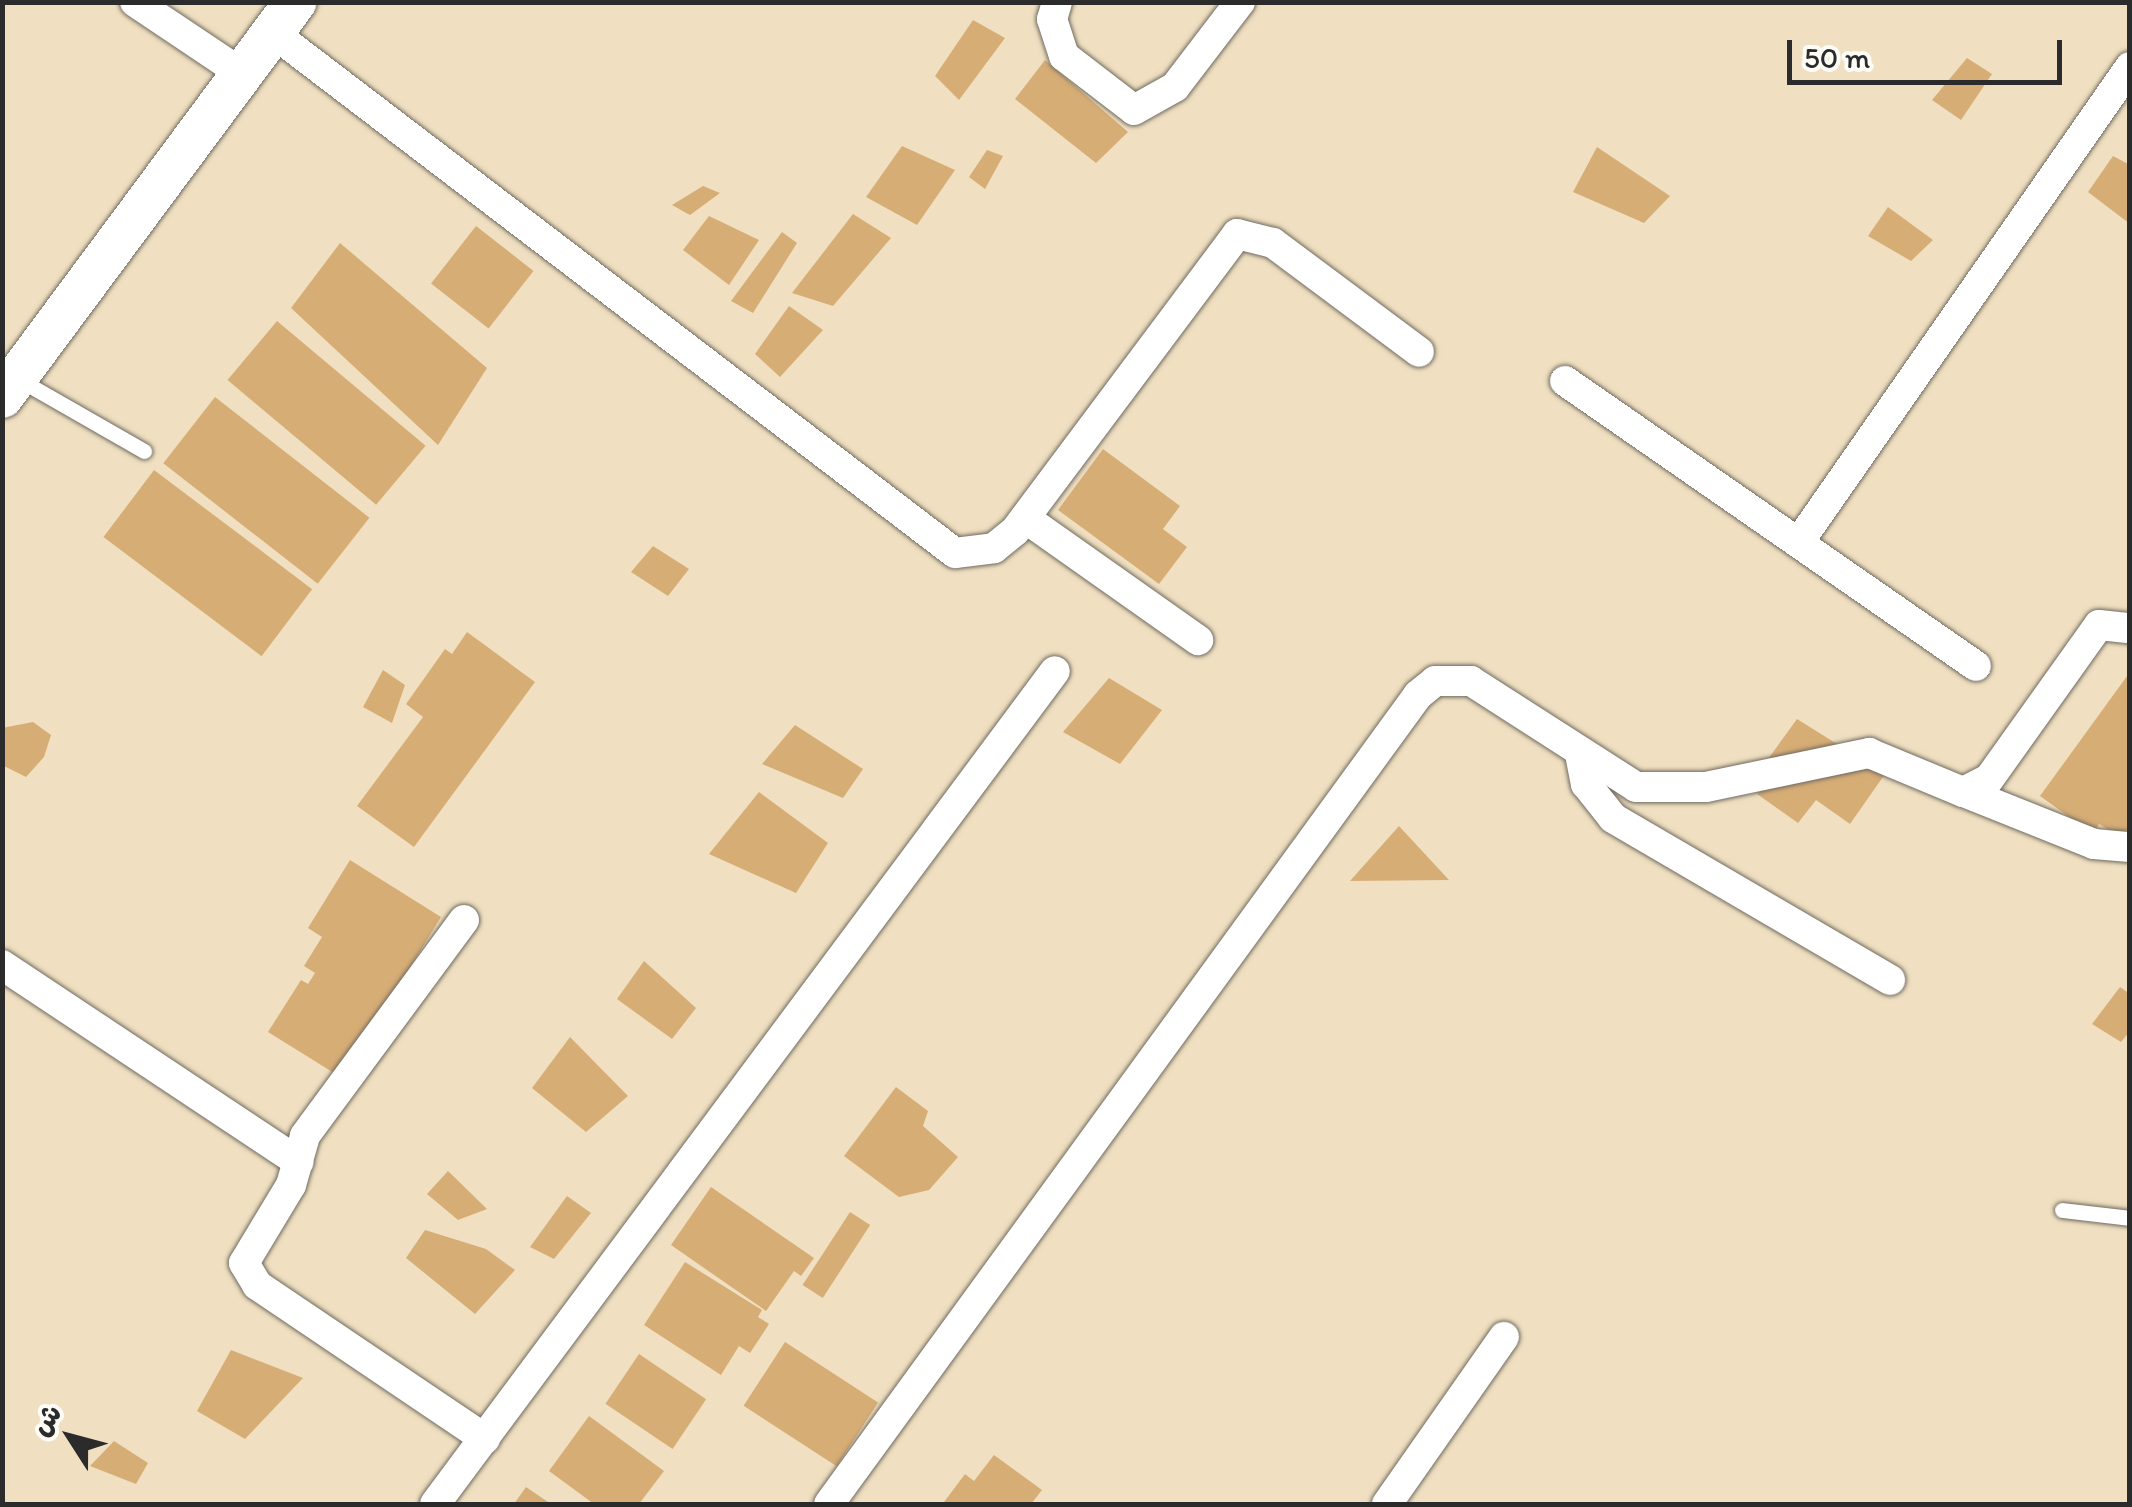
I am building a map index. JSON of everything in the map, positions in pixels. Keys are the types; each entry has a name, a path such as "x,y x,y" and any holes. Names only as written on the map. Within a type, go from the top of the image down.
{"main road":[{"path":"10,387 284,17"}],"street":[{"path":"135,2 241,73"},
{"path":"1057,2 1052,19 1064,56 1134,110 1175,87 1240,2"},
{"path":"284,17 944,545 970,556 994,548 1026,518 1236,234 1273,243 1420,352"},
{"path":"1798,542 2130,67"},
{"path":"1565,381 1976,666"},
{"path":"1026,518 1198,640"},
{"path":"1964,792 1989,779 2099,626 2130,628"},
{"path":"435,1504 1055,671"},
{"path":"829,1504 1418,694 1435,681 1470,681 1636,787 1706,787 1870,753 2094,844 2130,847"},
{"path":"1580,754 1586,784 1614,818 1890,980"},
{"path":"464,920 313,1124 286,1195 246,1255 250,1279 485,1439"},
{"path":"2,965 299,1162"},
{"path":"1387,1504 1504,1337"}],"lane":[{"path":"10,387 144,451"},
{"path":"2062,1210 2130,1218"}],"building":[{"path":"973,20 1005,38 959,100 935,76"},
{"path":"1967,58 1992,74 1961,120 1932,100"},
{"path":"1045,60 1128,132 1096,163 1015,99"},
{"path":"902,146 955,170 917,225 866,197"},
{"path":"1597,147 1670,196 1644,223 1573,192"},
{"path":"987,150 1003,156 985,189 969,177"},
{"path":"2113,156 2130,165 2130,224 2088,192"},
{"path":"703,186 720,193 690,215 672,205"},
{"path":"1888,207 1933,240 1911,261 1868,236"},
{"path":"853,214 891,238 833,306 792,293"},
{"path":"709,216 759,240 729,285 683,250"},
{"path":"476,226 534,271 489,328 431,284"},
{"path":"782,232 797,243 753,313 731,301"},
{"path":"340,243 487,368 438,445 291,308"},
{"path":"789,306 823,330 780,377 755,354"},
{"path":"277,321 426,446 376,505 228,380"},
{"path":"215,397 369,518 318,584 163,463"},
{"path":"1103,449 1180,506 1163,529 1187,547 1159,584 1058,510"},
{"path":"154,470 312,589 262,656 103,537"},
{"path":"653,546 689,569 668,596 631,572"},
{"path":"467,632 535,682 414,847 357,806 423,717 406,704 445,649 452,654"},
{"path":"383,670 405,685 392,723 363,707"},
{"path":"2130,672 2130,826 2121,837 2099,824 2093,834 2040,796"},
{"path":"1109,678 1162,710 1120,764 1063,732"},
{"path":"1797,719 1885,774 1850,824 1816,800 1798,823 1757,794 1776,769 1766,762"},
{"path":"33,722 51,735 44,757 26,777 2,765 2,728"},
{"path":"795,725 863,769 843,798 762,764"},
{"path":"759,792 828,843 796,893 709,854"},
{"path":"1399,826 1449,880 1350,881"},
{"path":"350,860 441,917 342,1078 268,1032 301,980 308,984 315,973 304,966 322,937 308,928"},
{"path":"644,961 696,1008 672,1039 617,999"},
{"path":"2120,987 2130,994 2130,1031 2121,1042 2092,1024"},
{"path":"570,1037 628,1096 586,1132 532,1088"},
{"path":"896,1087 928,1111 923,1126 958,1157 929,1190 899,1197 844,1156"},
{"path":"448,1171 487,1209 458,1220 427,1194"},
{"path":"711,1187 814,1258 801,1276 794,1271 766,1311 671,1245"},
{"path":"567,1196 591,1213 554,1259 530,1247"},
{"path":"850,1212 870,1225 823,1298 803,1285"},
{"path":"425,1230 486,1249 515,1270 475,1314 406,1258"},
{"path":"685,1262 762,1310 758,1317 769,1324 750,1353 739,1346 721,1375 644,1325"},
{"path":"785,1342 878,1402 837,1466 744,1406"},
{"path":"231,1350 303,1378 245,1439 197,1411"},
{"path":"639,1354 706,1399 673,1449 605,1404"},
{"path":"589,1416 664,1471 639,1504 594,1504 549,1471"},
{"path":"114,1441 148,1463 136,1484 90,1466"},
{"path":"994,1455 1042,1490 1031,1504 944,1502 965,1474 974,1481"},
{"path":"526,1487 551,1504 514,1504"}]}
